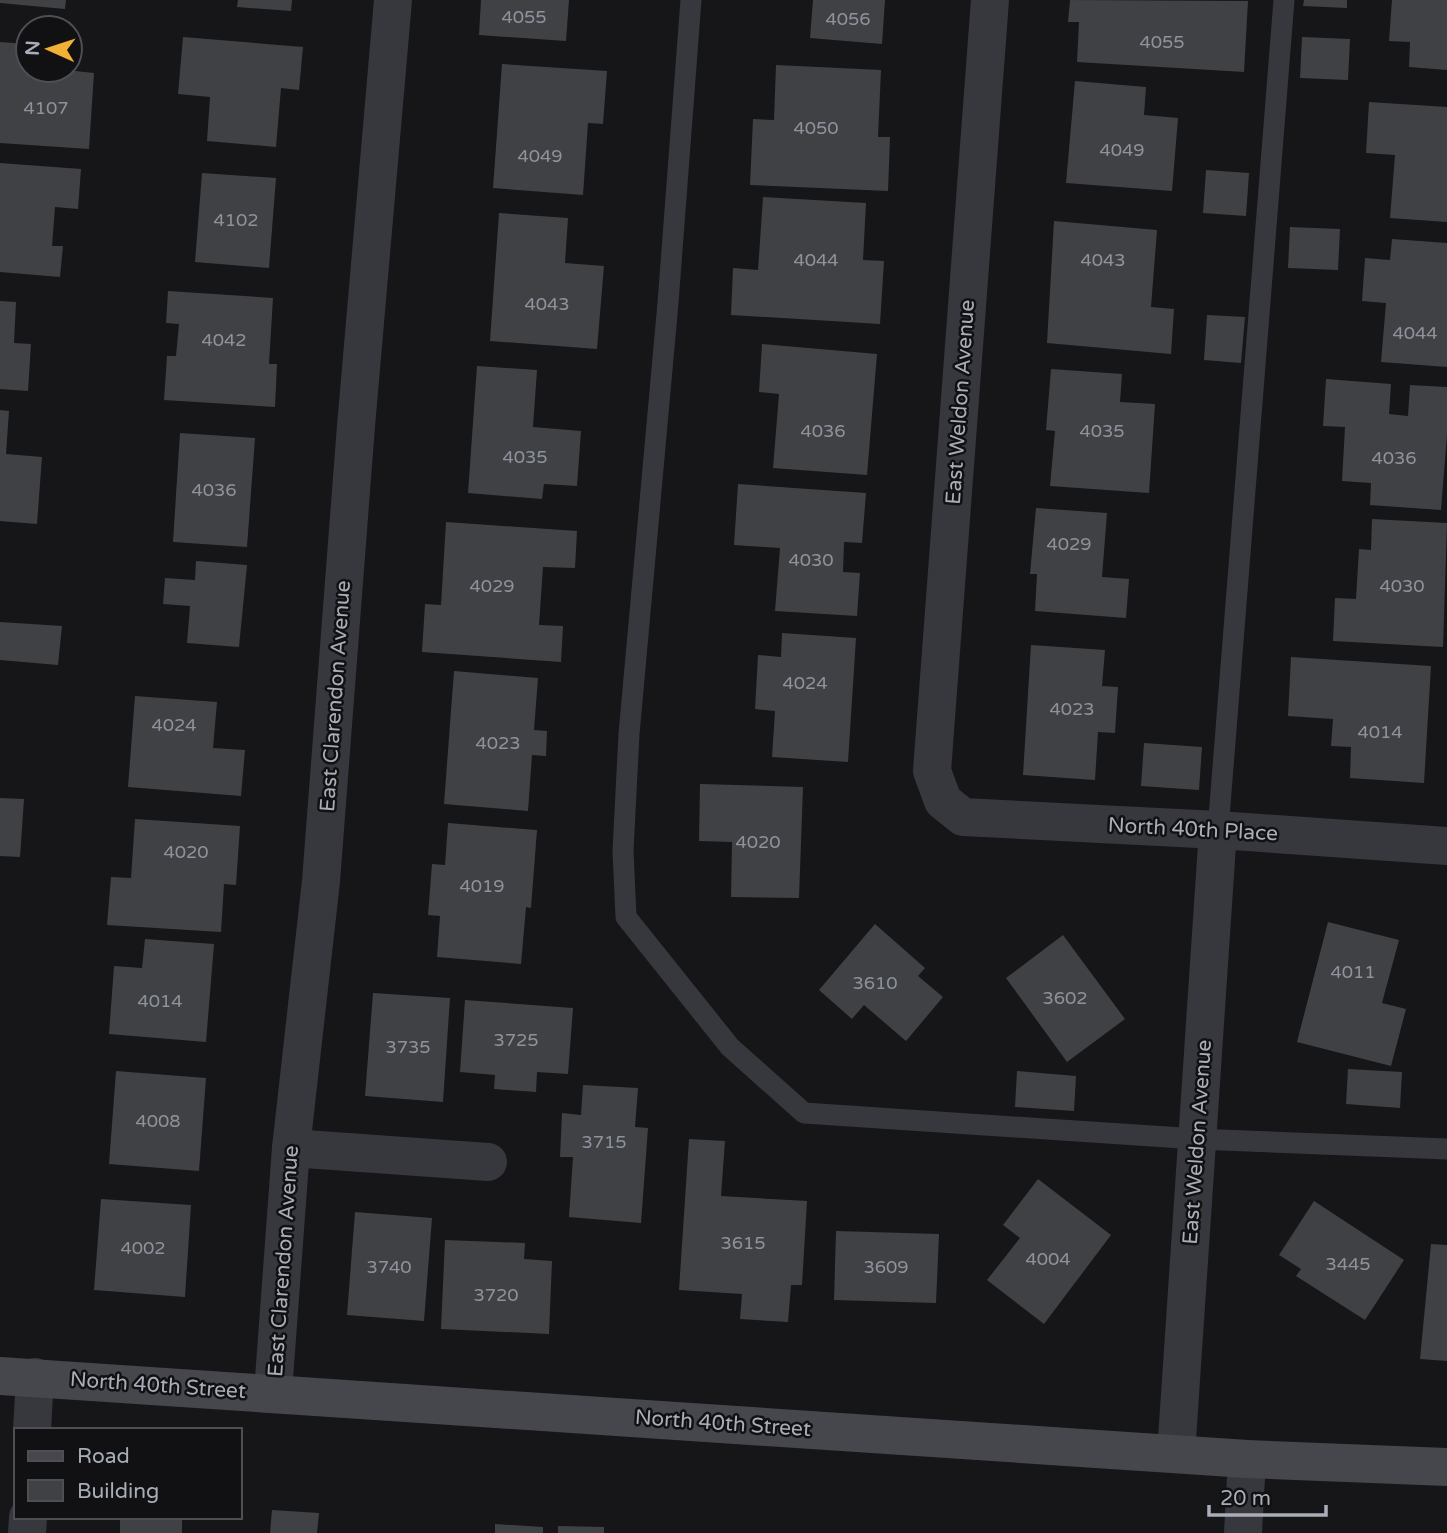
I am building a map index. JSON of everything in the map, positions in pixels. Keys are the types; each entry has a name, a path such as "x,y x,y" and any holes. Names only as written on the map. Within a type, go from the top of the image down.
{"main road":[{"name":"North 40th Street","path":"17,1377 1247,1459 1447,1467"}],"street":[{"name":"East Clarendon Avenue","path":"272,1392 290,1149 321,881 357,412 393,0"},
{"name":"East Weldon Avenue","path":"943,801 932,771 990,0"},
{"name":"North 40th Place","path":"943,801 962,817 1218,830 1447,846"},
{"name":"East Weldon Avenue","path":"1176,1454 1218,830"},
{"path":"290,1149 488,1162"},
{"path":"17,1377 31,1428"},
{"path":"1243,1533 1247,1459"}],"lane":[{"path":"691,0 668,303 629,734 623,851 626,917 730,1047 804,1113 1197,1139 1447,1149"},
{"path":"1218,830 1284,0"}],"building":[{"path":"0,0 66,0 65,9 0,3"},
{"path":"238,0 292,0 291,11 237,7"},
{"path":"481,0 569,0 566,41 479,35"},
{"path":"813,0 885,0 882,44 810,38"},
{"path":"1070,0 1248,1 1244,72 1077,62 1079,22 1068,22"},
{"path":"1304,0 1347,0 1347,8 1303,6"},
{"path":"1392,0 1447,0 1447,70 1409,67 1410,42 1389,41"},
{"path":"183,37 303,47 299,90 281,88 276,147 207,141 210,97 178,94"},
{"path":"1302,37 1350,39 1348,80 1300,78"},
{"path":"0,42 14,43 14,84 84,84 84,72 94,73 89,149 0,143"},
{"path":"502,64 607,71 603,124 588,123 583,195 493,188"},
{"path":"776,65 881,70 878,137 890,137 888,191 750,185 753,119 774,120"},
{"path":"1075,81 1146,87 1144,115 1178,118 1172,191 1066,183"},
{"path":"1369,102 1447,107 1447,222 1390,218 1395,155 1366,153"},
{"path":"0,163 81,169 78,209 55,207 52,246 63,246 60,277 0,272"},
{"path":"1206,170 1249,173 1246,216 1203,213"},
{"path":"202,173 276,178 269,268 195,262"},
{"path":"763,197 866,203 863,260 884,261 880,324 731,315 733,268 758,270"},
{"path":"499,213 568,218 565,263 604,266 597,349 490,341"},
{"path":"1054,221 1157,230 1151,307 1174,309 1171,354 1047,343"},
{"path":"1290,227 1340,229 1338,270 1288,268"},
{"path":"1392,239 1447,243 1447,367 1381,362 1386,303 1362,301 1365,258 1390,260"},
{"path":"168,291 273,298 269,364 277,364 275,407 164,400 167,356 176,356 179,324 166,323"},
{"path":"0,301 16,302 14,343 31,344 28,391 0,389"},
{"path":"1207,315 1245,317 1241,363 1204,360"},
{"path":"762,344 877,354 867,475 773,468 779,394 759,392"},
{"path":"477,366 537,370 533,427 581,431 577,486 544,484 542,499 468,493"},
{"path":"1051,369 1122,374 1120,402 1155,404 1149,493 1050,486 1055,431 1046,430"},
{"path":"1326,379 1391,384 1389,414 1408,416 1410,385 1447,387 1447,435 1441,510 1370,505 1371,483 1342,481 1345,427 1323,426"},
{"path":"0,410 9,411 6,454 42,457 37,524 0,521"},
{"path":"180,433 255,438 247,547 173,542"},
{"path":"738,484 866,493 862,543 844,542 843,572 860,573 857,616 775,611 780,548 734,545"},
{"path":"1036,508 1107,513 1102,577 1129,579 1126,618 1035,611 1037,574 1030,574"},
{"path":"1372,519 1447,523 1443,647 1333,641 1335,598 1356,599 1359,549 1371,550"},
{"path":"446,522 577,531 575,568 543,567 539,625 563,626 561,662 422,652 425,604 441,605"},
{"path":"196,561 247,565 239,647 187,643 190,606 163,604 165,578 195,580"},
{"path":"0,622 62,626 58,665 0,660"},
{"path":"782,633 856,638 848,762 772,757 775,711 755,709 758,655 781,657"},
{"path":"1031,645 1105,650 1102,686 1118,687 1115,733 1098,732 1095,780 1023,775"},
{"path":"1291,657 1431,666 1424,783 1350,778 1351,747 1331,746 1333,719 1288,716"},
{"path":"454,671 538,678 534,730 547,731 546,756 532,755 528,811 444,804"},
{"path":"135,696 217,702 213,748 245,750 241,796 128,787"},
{"path":"1144,743 1202,747 1199,790 1141,786"},
{"path":"700,784 803,787 799,898 731,897 732,842 699,841"},
{"path":"0,798 24,799 20,857 0,856"},
{"path":"135,819 240,826 236,885 224,884 221,932 107,925 111,877 131,878"},
{"path":"448,823 537,830 531,908 526,907 521,964 437,957 440,916 428,915 432,864 445,865"},
{"path":"1328,922 1399,940 1382,1003 1406,1009 1391,1066 1297,1042"},
{"path":"875,924 925,968 918,976 943,997 906,1041 864,1005 852,1019 819,990"},
{"path":"1063,935 1125,1019 1067,1062 1006,978"},
{"path":"145,939 214,944 206,1042 109,1034 114,966 142,968"},
{"path":"373,993 450,998 443,1102 365,1096"},
{"path":"465,1000 573,1008 568,1074 537,1072 536,1092 494,1089 495,1075 460,1072"},
{"path":"1348,1069 1402,1072 1400,1108 1346,1104"},
{"path":"116,1071 206,1078 199,1171 109,1164"},
{"path":"1017,1071 1076,1076 1074,1111 1015,1107"},
{"path":"583,1085 638,1088 635,1127 648,1128 641,1223 569,1217 573,1157 560,1157 562,1113 581,1115"},
{"path":"689,1139 725,1141 721,1196 807,1201 802,1285 791,1285 788,1322 740,1319 742,1294 679,1290"},
{"path":"1038,1179 1111,1235 1044,1324 987,1280 1020,1238 1003,1225"},
{"path":"101,1199 191,1205 185,1297 94,1290"},
{"path":"1314,1201 1404,1260 1365,1320 1296,1276 1301,1269 1279,1255"},
{"path":"355,1212 432,1218 424,1321 347,1315"},
{"path":"836,1231 939,1234 936,1303 834,1300"},
{"path":"445,1240 525,1243 524,1259 552,1261 549,1334 441,1329"},
{"path":"1431,1244 1447,1245 1447,1361 1420,1359"},
{"path":"272,1510 319,1513 317,1533 270,1533"},
{"path":"120,1519 182,1519 182,1533 120,1533"},
{"path":"495,1524 543,1527 543,1533 495,1533"},
{"path":"558,1526 604,1527 604,1533 558,1533"}]}
